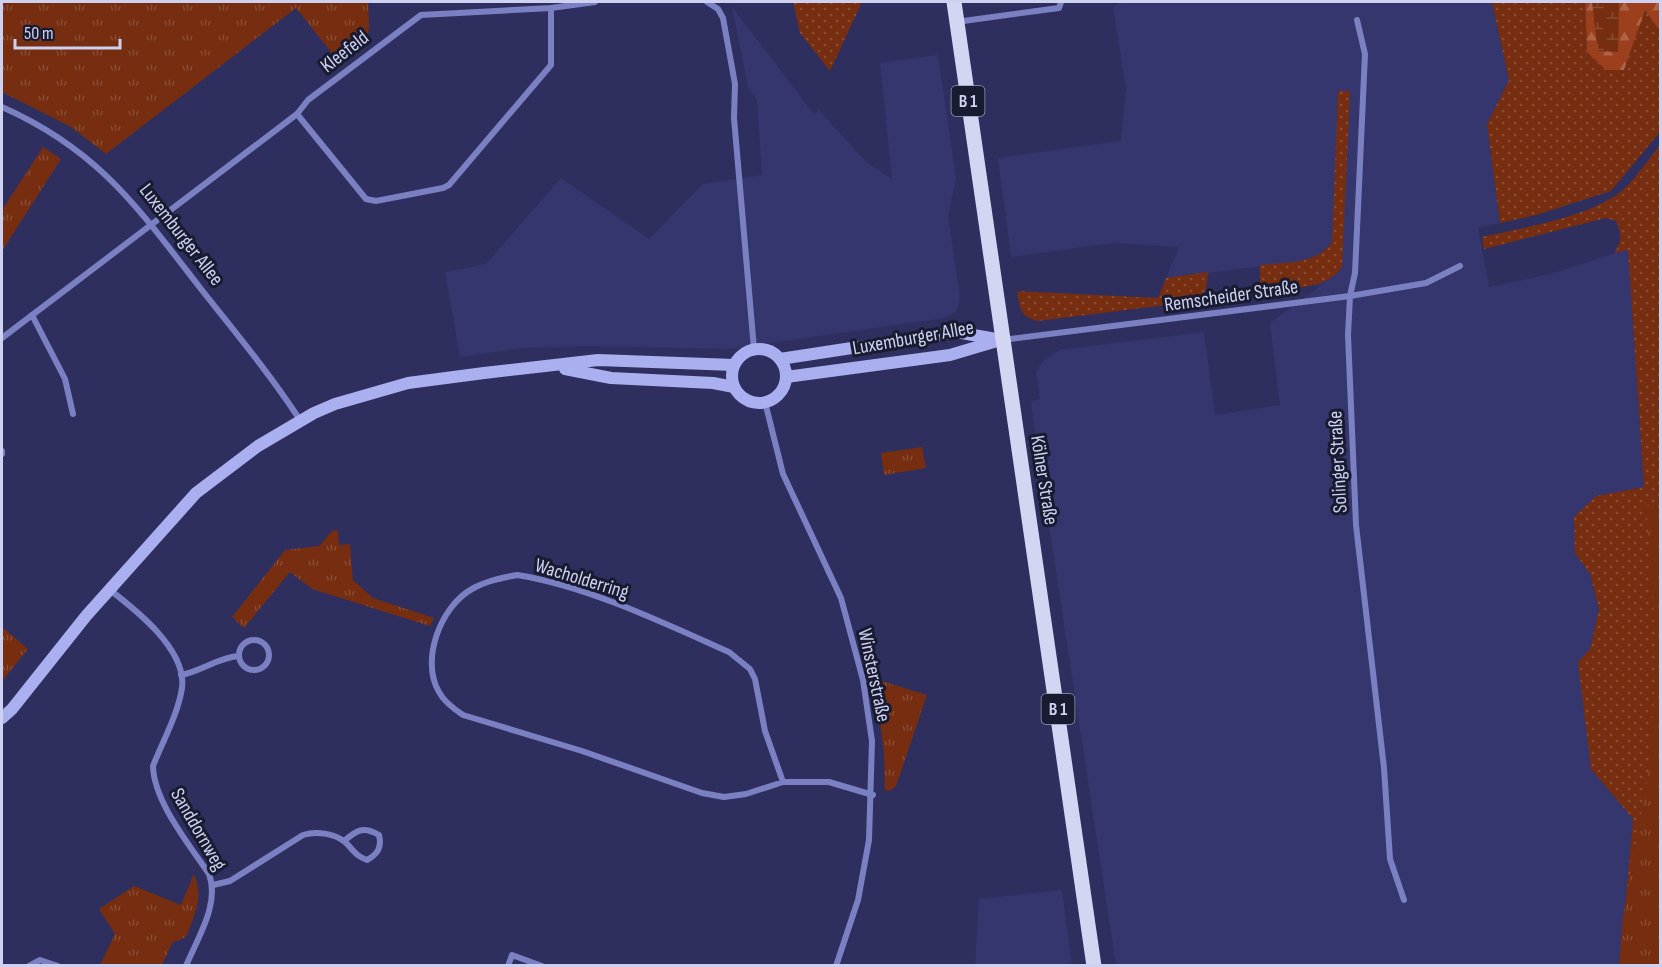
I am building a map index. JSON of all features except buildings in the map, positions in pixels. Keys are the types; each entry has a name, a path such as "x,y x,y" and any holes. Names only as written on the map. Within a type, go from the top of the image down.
{"main road":[{"name":"Kölner Straße","path":"954,2 1002,340 1028,497 1094,966"}],"street":[{"name":"Kleefeld","path":"2,338 297,114 308,99 416,17 551,8 595,2"},
{"path":"706,2 718,9 723,18 735,84 734,118 754,349 740,356 734,365 732,375 734,387 747,401 765,402 781,392 786,376 780,359"},
{"path":"956,22 1059,8 1061,2"},
{"path":"297,114 366,199 376,201 443,188 551,65 551,8"},
{"name":"Solinger Straße","path":"1356,20 1365,54 1355,273 1350,297 1348,346 1356,525 1384,768 1389,859 1404,900"},
{"name":"Luxemburger Allee","path":"2,107 62,139 118,186 153,225 300,420"},
{"name":"Remscheider Straße","path":"1002,340 1350,297 1426,283 1460,266"},
{"path":"32,315 65,378 74,414"},
{"name":"Luxemburger Allee","path":"754,349 765,350 780,359 956,332 1002,340"},
{"name":"Luxemburger Allee","path":"786,376 950,355 1002,340"},
{"path":"2,718 196,493 229,466 300,420 335,404 408,383 598,360 734,365"},
{"path":"554,366 611,378 713,383 734,387"},
{"name":"Winsterstraße","path":"765,402 783,474 841,598 865,690 872,741 873,795 869,840 858,900 836,966"},
{"name":"Wacholderring","path":"783,782 765,731 755,679 750,669 729,652 646,615 539,579 517,576 492,580 470,590 453,604 441,625 434,649 432,674 439,692 463,715 582,751 702,793 723,797 746,794 783,782 829,782 873,795"},
{"path":"110,590 149,621 175,660 181,675 194,672 223,657 238,656"},
{"path":"254,639 262,641 268,647 270,656 261,669 251,670 242,665 238,656 240,648 254,639"},
{"name":"Sanddornweg","path":"181,675 180,698 153,766 154,785 213,885 210,907 186,966"},
{"path":"213,885 230,882 303,836 321,832 344,841 359,857 367,860 374,856 381,842 379,835 365,828 356,831 344,841"},
{"path":"508,966 512,956 542,966"},
{"path":"29,966 40,960 58,966"}],"shaded area":[{"path":"1122,2 1492,2 1509,80 1487,124 1500,223 1478,228 1489,287 1551,274 1628,249 1644,487 1596,496 1575,553 1590,574 1599,609 1590,649 1591,769 1633,818 1620,965 1116,965 1036,440 1031,401 1040,399 1036,372 1044,360 1059,350 1204,332 1215,415 1280,405 1270,323 1319,287 1320,259 1166,278 1179,247 1112,243 1011,257 998,158 1121,141 1126,89 1113,7"},
{"path":"732,7 814,114 819,110 866,162 892,179 880,63 938,55 956,178 948,216 960,297 956,312 944,318 729,349 587,346 522,348 460,357 445,272 486,264 561,178 649,239 703,184 762,175 757,100 748,87"},
{"path":"1062,890 1072,965 975,965 979,899"}],"green space":[{"path":"2,2 368,2 369,25 367,38 363,43 339,62 296,8 106,154 71,127 2,92"},
{"path":"793,2 862,2 830,71 800,33"},
{"path":"1492,2 1585,2 1587,52 1624,70 1645,9 1660,31 1660,132 1611,191 1536,215 1500,223 1487,124 1509,80"},
{"path":"1585,2 1660,2 1660,31 1645,10 1624,70 1606,70 1587,52"},
{"path":"1592,2 1619,2 1618,52 1598,51"},
{"path":"1338,91 1350,91 1342,267 1326,281 1316,284 1305,287 1260,290 1260,265 1309,259 1318,255 1332,242"},
{"path":"1660,145 1660,965 1620,965 1633,819 1591,769 1578,662 1590,649 1599,609 1590,574 1575,553 1574,517 1596,496 1644,487 1628,250 1614,253 1620,241 1619,230 1616,221 1606,218 1484,249 1482,237 1557,220 1612,198 1625,188"},
{"path":"43,147 61,159 2,251 2,210"},
{"path":"1208,272 1206,289 1198,301 1038,321 1024,314 1017,291 1158,298 1166,278"},
{"path":"922,447 926,468 884,475 881,453"},
{"path":"1646,504 1660,508 1660,965 1619,965 1623,917 1649,769 1657,656"},
{"path":"338,530 339,545 350,544 353,580 373,598 434,618 430,626 312,589 290,572 244,628 232,617 285,550 319,546 332,531"},
{"path":"2,627 28,649 2,681"},
{"path":"875,679 927,695 896,786 890,791 885,790 884,754"},
{"path":"194,874 198,891 195,913 186,937 172,943 162,965 100,965 115,934 99,909 134,886 181,905"}]}
